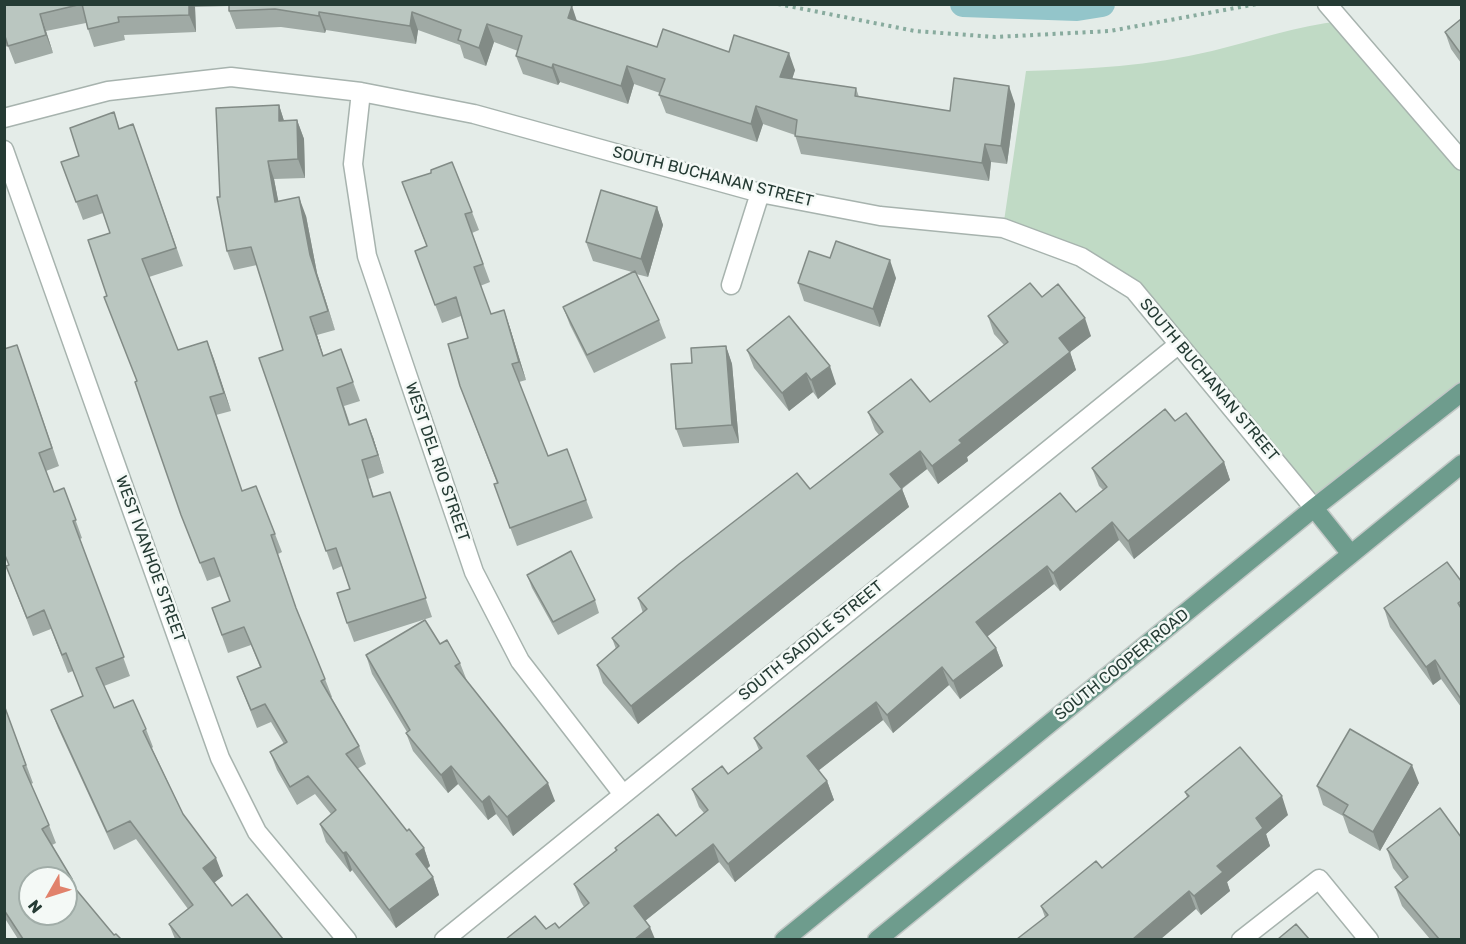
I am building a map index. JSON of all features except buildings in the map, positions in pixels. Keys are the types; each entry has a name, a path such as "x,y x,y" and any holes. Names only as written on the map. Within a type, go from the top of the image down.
{"main road":[{"name":"SOUTH COOPER ROAD","path":"784,939 1314,508 1461,392"},
{"path":"877,939 1461,464"},
{"path":"1314,508 1350,553"}],"street":[{"path":"1327,4 1461,161"},
{"name":"SOUTH BUCHANAN STREET","path":"4,118 108,91 231,77 362,92 474,114 760,193 880,216 1003,228 1081,256 1134,290 1314,508"},
{"name":"WEST DEL RIO STREET","path":"362,92 353,164 367,256 474,572 520,661 622,793"},
{"name":"WEST IVANHOE STREET","path":"4,150 220,758 257,832 347,939"},
{"path":"731,285 760,193"},
{"name":"SOUTH SADDLE STREET","path":"444,939 1179,344"},
{"path":"1241,939 1319,879 1369,939"}],"path":[{"path":"778,4 915,31 995,37 1110,31 1257,4"}],"green space":[{"path":"1341,21 1461,161 1461,392 1314,508 1134,290 1003,228 1026,71 1096,68 1166,60 1212,51 1292,30"}],"waterway":[{"path":"963,4 1077,8 1102,4"}]}
